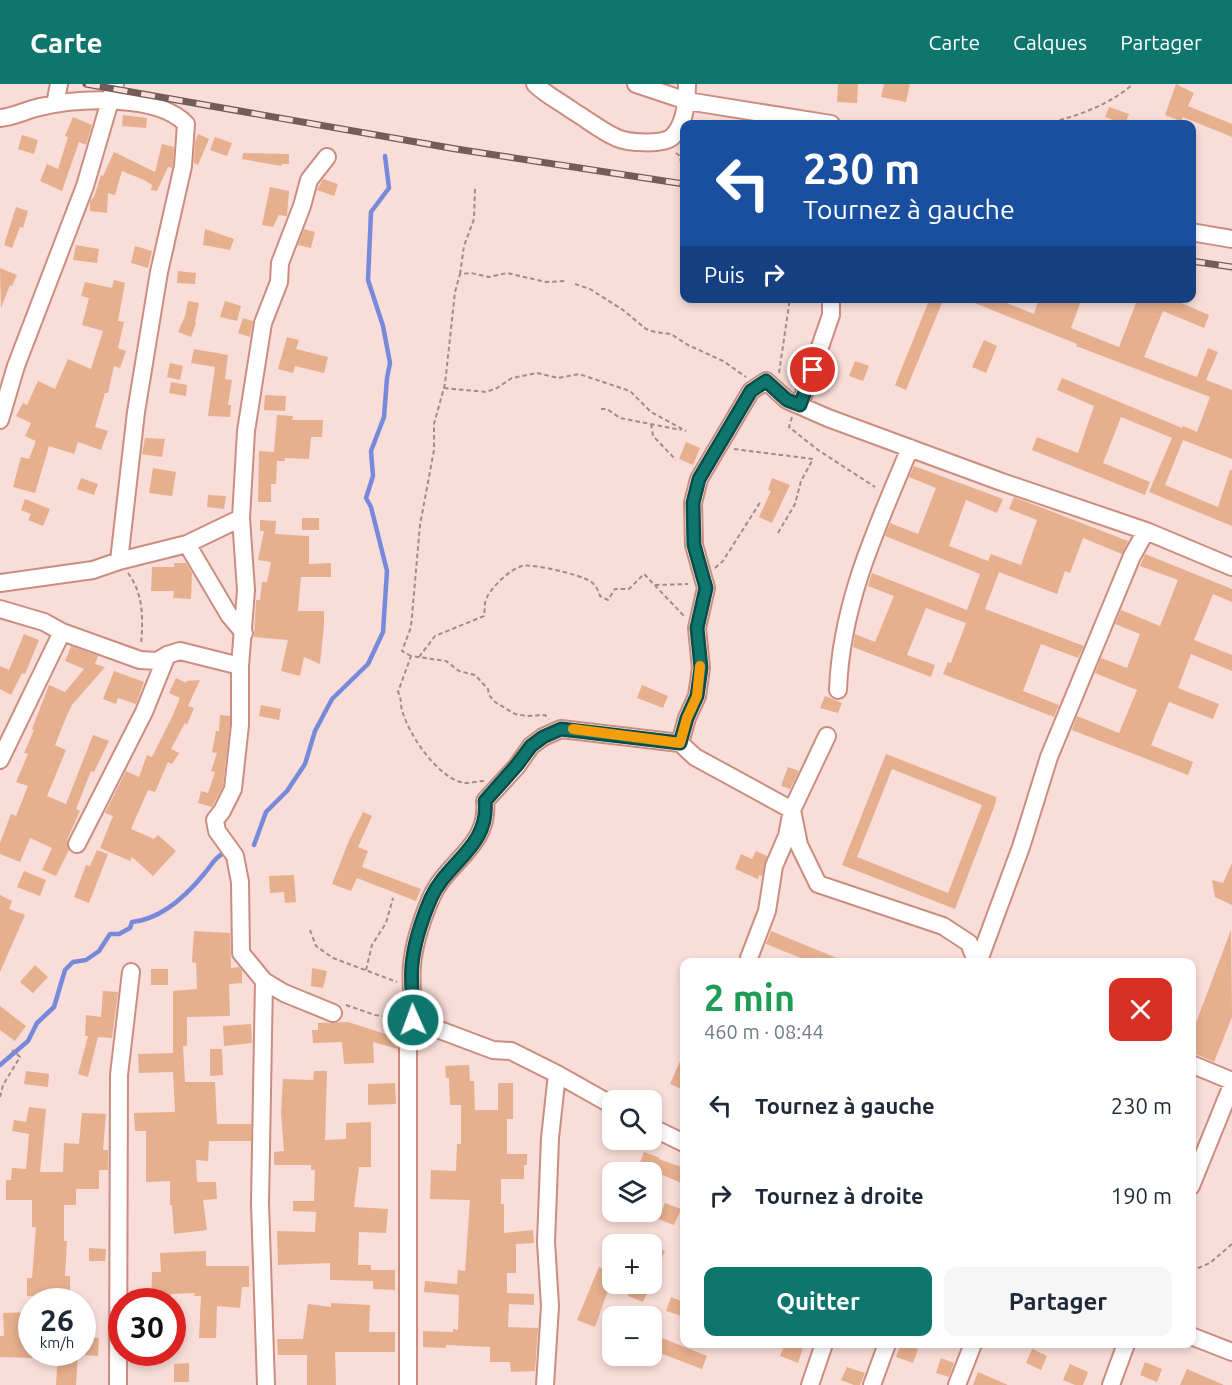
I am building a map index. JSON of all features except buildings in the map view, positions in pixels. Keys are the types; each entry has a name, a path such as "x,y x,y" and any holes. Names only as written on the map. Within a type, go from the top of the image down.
{"street":[{"path":"55,104 59,84"},
{"path":"535,84 602,131 620,139 634,142 667,140 674,135 680,123"},
{"path":"636,84 687,92 813,120"},
{"path":"0,420 16,366 85,186 113,92"},
{"path":"0,118 14,117 38,107 113,92 138,103 178,115 186,124 183,166 159,272 136,412 119,561"},
{"path":"681,120 687,92"},
{"path":"327,158 309,180 302,206 280,263 279,282 263,323 246,431 241,518 246,590 240,666 240,726 233,789 215,820 217,831 235,856 240,882 242,953 264,981 284,993 339,1009"},
{"path":"1196,233 1232,239"},
{"path":"793,402 831,315 831,303"},
{"path":"680,743 687,718 697,696 701,668 697,628 706,588 694,545 693,503 699,479 751,391 766,381 793,402 828,418 999,482 1146,531 1232,567"},
{"path":"838,690 839,662 846,618 866,554 910,448"},
{"path":"0,583 93,570 187,544 241,518"},
{"path":"980,958 1021,847 1048,757 1132,556 1146,531"},
{"path":"187,544 230,615 244,633"},
{"path":"0,609 44,622 62,632 140,660 157,661 180,651 240,666"},
{"path":"0,760 62,632"},
{"path":"76,844 144,712 167,655"},
{"path":"602,1099 511,1051 493,1050 413,1020 412,963 417,940 432,897 442,878 472,846 482,830 487,814 485,801 531,746 543,737 561,729 680,743 695,757 792,810"},
{"path":"749,958 767,911 774,866 787,836 792,810 827,736"},
{"path":"792,810 799,845 818,884 943,926 969,943 976,958"},
{"path":"118,1385 119,1075 131,972"},
{"path":"264,981 260,1203 266,1385"},
{"path":"408,1048 408,1385"},
{"path":"1196,1066 1232,1083 1196,1173"},
{"path":"545,1385 550,1306 546,1242 550,1138 557,1074"},
{"path":"662,1132 680,1141"},
{"path":"1196,1338 1232,1352"},
{"path":"810,1385 823,1348"},
{"path":"872,1385 886,1348"},
{"path":"957,1385 971,1348"},
{"path":"1111,1385 1125,1348"}],"path":[{"path":"1062,120 1116,99 1133,84"},
{"path":"475,188 474,219 464,246 455,292 444,387 434,424 434,450 420,525 411,627 402,651 411,656 446,661 459,672 475,675 488,689 489,695 495,702 521,715 545,715 561,729"},
{"path":"459,277 460,274 471,273 489,277 507,273 546,282 565,281"},
{"path":"575,284 590,289 623,310 646,329 671,334 746,377 766,381"},
{"path":"789,303 778,370 793,402 794,410 789,427 818,450 875,487"},
{"path":"444,387 486,392 512,378 537,373 558,378 579,374 630,391 651,412 685,431 621,418 608,409 601,409"},
{"path":"651,424 652,436 676,460"},
{"path":"734,449 813,459 801,481 795,504 778,533"},
{"path":"655,585 695,583 705,578 723,561 760,501"},
{"path":"119,561 135,582 141,597 140,660"},
{"path":"419,657 435,636 484,616 486,599 494,586 510,572 523,566 560,570 589,580 597,587 600,596 608,600 615,589 629,589 644,574 697,628"},
{"path":"411,656 398,692 401,698 401,708 419,744 432,760 451,777 465,783 483,781 500,785"},
{"path":"366,970 372,945 386,923 393,898"},
{"path":"310,930 316,946 333,958 411,987"},
{"path":"339,1009 413,1020"},
{"path":"0,1098 3,1085 20,1058 14,1051"},
{"path":"1196,1269 1210,1263 1232,1244"}],"waterway":[{"path":"254,845 266,812 287,791 305,764 315,731 332,699 368,664 383,632 387,571 371,507 366,498 373,476 371,451 384,417 390,363 383,326 368,280 371,212 389,188 385,156"},
{"path":"0,1065 28,1041 37,1023 54,1007 65,970 73,962 86,960 99,951 110,934 119,934 130,928 132,922 153,916 172,905 189,890 216,859 227,851"}],"railway":[{"path":"86,84 456,149 680,183"},
{"path":"1196,262 1232,267"}],"slow traffic":[{"path":"573,729 680,743 687,718 697,696 700,666"}],"route":[{"path":"413,1020 412,963 417,940 432,897 442,878 472,846 482,830 487,814 485,801 531,746 543,737 561,729 680,743 687,718 697,696 701,668 697,628 706,588 694,545 693,514 693,503 699,479 751,391 766,381 787,400 800,405 813,370"}]}
